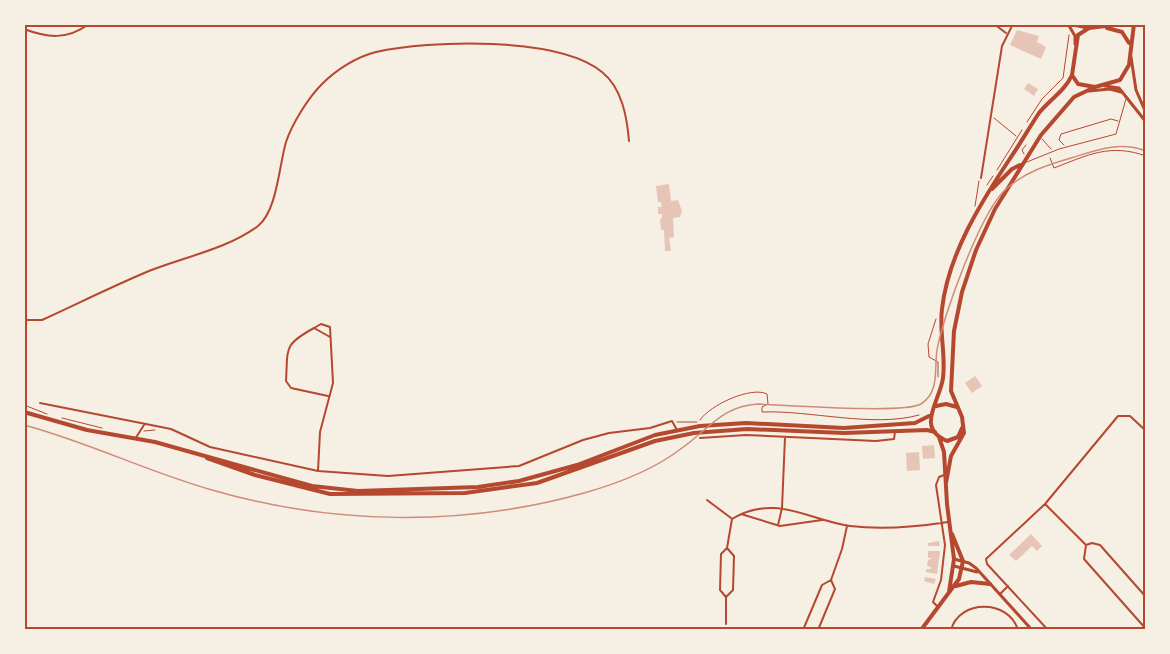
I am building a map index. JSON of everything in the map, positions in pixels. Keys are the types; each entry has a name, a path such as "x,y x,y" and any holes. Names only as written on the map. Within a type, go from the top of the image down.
{"main road":[{"path":"936,406 944,374 941,324 943,302 959,251 989,191 1039,113 1068,84 1072,75 1078,36 1089,28 1122,24"},
{"path":"1072,75 1078,84 1095,87 1104,86 1123,76 1129,65 1134,24"},
{"path":"1104,27 1122,32 1130,44"},
{"path":"946,483 951,456 963,438 962,424 951,391 954,331 962,292 988,223 1020,165 1066,104 1095,87"},
{"path":"989,191 1020,165"},
{"path":"24,412 87,430 135,438 335,489 463,488 532,478 677,430 746,423 844,428 906,424 927,414 936,406 946,404 957,407"},
{"path":"927,414 944,452 944,475 954,559 949,592"},
{"path":"939,437 947,441 956,439 962,424"},
{"path":"195,453 225,466 330,494 465,494 537,483 655,441 719,430 896,434 927,430 935,432"},
{"path":"950,530 963,561 956,586"},
{"path":"921,630 956,586 970,582 990,584"}],"street":[{"path":"24,29 46,38 79,31 89,24"},
{"path":"994,24 1007,34"},
{"path":"981,178 990,116 1007,34 1013,24"},
{"path":"1068,24 1089,28"},
{"path":"1068,24 1075,36 1075,44"},
{"path":"24,320 42,320 149,271 231,240 259,225 271,213 287,139 309,102 322,84 353,61 375,53 417,45 461,43 516,46 586,62 602,72 613,84 627,115 629,141"},
{"path":"1130,52 1136,90 1146,113"},
{"path":"1104,86 1114,86 1123,93 1146,122"},
{"path":"1082,93 1100,89 1123,93"},
{"path":"983,162 989,163"},
{"path":"318,471 320,432 333,383 330,327 326,324 314,328 291,342 286,381 291,388 329,397"},
{"path":"314,328 330,336"},
{"path":"40,403 171,429 210,447 318,471 388,476 519,466 600,435 635,432 669,421 675,423 677,430"},
{"path":"1048,630 987,564 986,559 1045,504 1118,416 1124,414 1130,416 1146,431"},
{"path":"135,438 144,425"},
{"path":"719,430 719,436"},
{"path":"700,438 785,436 876,441 892,440 896,434"},
{"path":"778,525 782,508 785,436"},
{"path":"938,607 933,602 944,559 942,523 936,485 939,477 944,475"},
{"path":"707,500 732,519"},
{"path":"1045,504 1086,545"},
{"path":"732,519 753,510 782,508 847,525 872,527 949,522"},
{"path":"741,514 742,517 778,525 825,519"},
{"path":"726,597 721,592 721,554 727,548 732,519"},
{"path":"803,630 822,585 831,580 842,549 847,525"},
{"path":"1086,545 1092,543 1100,545 1146,597"},
{"path":"1086,545 1084,559 1146,628"},
{"path":"726,624 726,597 733,590 734,556 727,548"},
{"path":"954,559 971,564 1032,630"},
{"path":"954,566 977,572"},
{"path":"818,630 835,589 831,580"},
{"path":"999,595 1008,586"},
{"path":"951,630 955,618 962,613 987,606 998,608 1013,619 1018,630"}],"lane":[{"path":"1020,165 1052,151 1116,134 1126,97"},
{"path":"1066,147 1059,140 1061,134 1112,119 1119,123"},
{"path":"1041,135 1044,144 1052,151"}],"path":[{"path":"990,116 1017,137 1042,99 1063,78 1071,34"},
{"path":"1024,154 1022,150 1026,144"},
{"path":"1050,158 1054,168 1116,148 1146,156"},
{"path":"975,208 981,178"},
{"path":"928,344 929,357 938,362 939,384"},
{"path":"675,423 700,422 712,408 722,403 739,395 762,392 767,394 768,404 762,407 762,412 895,418 927,414"},
{"path":"24,405 50,415"},
{"path":"60,417 110,430"},
{"path":"141,432 160,428"}],"building":[{"path":"1017,30 1039,36 1037,42 1046,47 1041,59 1010,45"},
{"path":"1028,83 1038,89 1034,96 1024,89"},
{"path":"669,184 671,201 678,200 682,211 680,217 673,218 674,237 669,238 671,251 665,251 664,230 661,230 660,219 662,214 658,214 658,207 662,207 661,202 658,202 656,186"},
{"path":"975,376 982,386 972,393 965,383"},
{"path":"934,445 935,458 923,459 922,446"},
{"path":"919,452 920,470 907,471 906,453"},
{"path":"1031,534 1042,546 1037,551 1032,546 1016,561 1009,555"},
{"path":"939,541 940,546 928,546 928,543"},
{"path":"928,551 940,551 937,574 926,572 926,569 931,569 927,566 928,560 933,558 928,558"},
{"path":"925,577 936,579 934,584 924,581"}],"tram line":[{"path":"24,425 212,490 257,502 304,510 351,515 445,516 492,512 584,493 622,480 660,463 725,414 746,406 758,404 869,409 910,407 921,404 934,387 937,350 964,265 986,219 1006,189 1021,178 1053,163 1099,150 1127,147 1146,151"}]}
